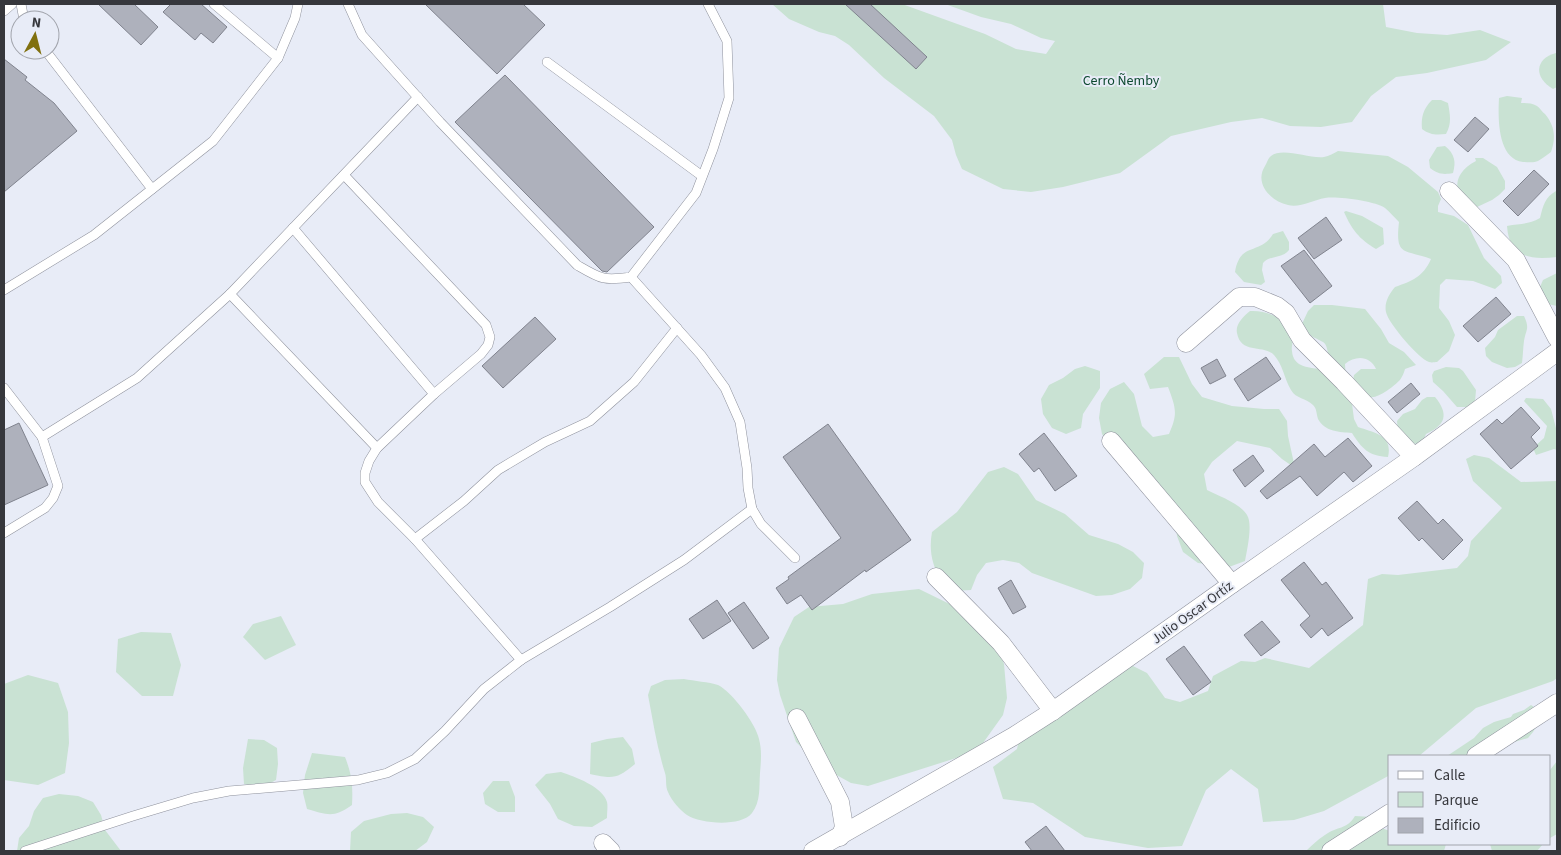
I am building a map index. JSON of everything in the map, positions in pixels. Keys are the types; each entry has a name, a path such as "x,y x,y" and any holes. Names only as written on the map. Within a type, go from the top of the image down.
{"street":[{"path":"1449,191 1516,260 1557,338"},
{"path":"1186,343 1239,297 1255,297 1277,306 1286,313 1302,340 1414,457"},
{"name":"Julio Oscar Ortíz","path":"813,851 1014,736 1054,711 1414,457 1557,352"},
{"path":"1111,441 1232,584"},
{"path":"936,577 1001,643 1054,711"},
{"path":"1478,755 1557,703"},
{"path":"797,718 840,802 844,826 840,837"},
{"path":"1331,851 1388,814"}],"lane":[{"path":"4,11 12,4"},
{"path":"214,4 278,58"},
{"path":"4,290 94,235 213,141 278,58 296,18 298,4"},
{"path":"348,4 362,35 447,129 577,265 598,277 611,280 631,277 696,193 713,149 728,98 727,41 708,4"},
{"path":"53,60 152,189"},
{"path":"547,62 702,176"},
{"path":"42,437 137,378 230,294 418,97"},
{"path":"344,175 486,326 490,337 488,345 481,354 434,394 377,448 364,473 365,482 378,502 415,539 521,660"},
{"path":"294,228 434,394"},
{"path":"631,277 701,355 725,388 740,422 752,509 761,524 795,558"},
{"path":"230,294 377,448"},
{"path":"415,539 464,501 498,470 545,442 590,421 634,382 676,328"},
{"path":"4,388 42,437 58,486 53,498 45,508 4,533"},
{"path":"25,851 193,798 229,791 358,780 387,773 415,759 445,731 484,689 521,660 684,560 752,509"}],"green space":[{"name":"Cerro Ñemby","path":"772,4 902,4 985,34 1016,49 1046,54 1055,41 1041,38 1011,24 981,17 945,4 1383,4 1386,27 1417,33 1447,35 1480,30 1511,42 1486,60 1427,73 1396,77 1371,96 1352,122 1321,127 1290,126 1262,118 1231,122 1171,136 1120,173 1063,187 1031,192 1003,189 962,169 952,140 934,116 884,78 849,45 835,36 819,32 789,19"},
{"path":"1556,53 1557,87 1553,89 1542,80 1539,69 1540,64 1544,60"},
{"path":"1507,96 1522,98 1521,103 1537,106 1551,123 1554,142 1551,152 1538,161 1523,162 1514,159 1504,145 1499,126 1499,98"},
{"path":"1432,100 1441,100 1448,103 1450,123 1446,134 1433,134 1422,129 1423,113"},
{"path":"1445,146 1454,158 1453,173 1441,174 1430,168 1429,160 1437,147"},
{"path":"1338,151 1388,156 1408,167 1438,192 1441,199 1438,212 1454,216 1468,225 1484,258 1501,276 1502,283 1495,289 1473,281 1446,279 1440,285 1439,308 1449,321 1455,335 1449,351 1437,362 1429,362 1418,354 1398,332 1386,312 1388,299 1395,287 1416,278 1431,259 1403,250 1399,241 1399,222 1380,205 1356,200 1325,198 1302,205 1288,205 1275,200 1263,185 1261,179 1262,172 1271,156 1289,153 1324,157"},
{"path":"1475,158 1483,158 1497,167 1505,181 1505,189 1499,195 1477,207 1469,206 1461,197 1457,183 1464,170 1476,161"},
{"path":"1556,191 1557,257 1538,258 1523,255 1512,245 1507,226 1528,223 1540,218 1547,199"},
{"path":"1344,212 1362,216 1383,228 1384,244 1376,249 1365,242 1350,224"},
{"path":"1283,231 1289,242 1289,250 1283,255 1263,263 1262,270 1265,282 1261,285 1244,282 1235,272 1241,256 1268,241 1273,234"},
{"path":"1557,273 1557,306 1543,303 1540,287 1543,280"},
{"path":"1314,305 1365,309 1381,329 1389,343 1404,352 1416,365 1405,369 1400,380 1386,392 1370,397 1360,390 1353,380 1354,375 1361,369 1376,369 1370,361 1358,358 1345,364 1346,380 1351,396 1354,419 1358,427 1376,433 1385,439 1389,450 1388,457 1367,451 1352,433 1333,431 1325,427 1318,419 1313,405 1293,393 1274,355 1265,350 1248,347 1239,340 1237,326 1250,311 1263,312 1275,316 1285,324 1293,338 1292,351 1296,361 1303,366 1323,369 1328,353 1326,345 1311,336 1301,326 1308,311"},
{"path":"1517,316 1524,316 1527,326 1522,363 1515,367 1507,368 1492,362 1486,356 1485,348 1495,337 1498,330"},
{"path":"1164,357 1179,357 1192,384 1202,397 1232,406 1279,409 1287,421 1288,436 1295,468 1270,448 1237,441 1212,462 1204,474 1207,490 1240,507 1249,519 1249,537 1245,561 1229,567 1198,563 1183,552 1177,536 1175,520 1111,447 1102,434 1099,418 1101,403 1110,389 1124,382 1134,394 1142,426 1153,437 1169,434 1174,421 1175,411 1168,387 1150,389 1144,374"},
{"path":"1085,366 1100,371 1100,388 1083,414 1081,428 1066,434 1052,428 1043,414 1041,399 1049,385 1075,369"},
{"path":"1446,367 1459,368 1463,371 1476,390 1475,402 1469,407 1457,407 1433,382 1432,375 1434,371"},
{"path":"1427,397 1435,397 1444,414 1443,418 1438,427 1426,434 1423,441 1416,444 1412,443 1398,433 1397,421 1403,414 1415,409"},
{"path":"1526,398 1543,399 1551,409 1557,432 1557,450 1554,449 1536,455 1533,448 1544,438 1547,426 1524,401"},
{"path":"1474,455 1489,458 1521,482 1557,481 1557,678 1553,681 1476,708 1420,755 1388,755 1388,776 1324,811 1294,820 1263,822 1258,789 1231,769 1206,790 1182,846 1148,848 1085,837 1033,803 1003,799 993,767 1017,749 1019,739 1117,664 1133,666 1147,673 1165,698 1180,702 1208,691 1213,676 1241,661 1255,662 1265,658 1309,668 1363,625 1368,579 1382,574 1398,575 1457,568 1468,556 1471,541 1502,508 1473,481 1466,459"},
{"path":"1004,467 1018,474 1036,500 1065,514 1089,535 1118,544 1133,552 1144,563 1142,578 1130,589 1112,595 1096,596 1032,573 1019,563 1003,560 986,563 977,575 971,590 954,591 943,581 935,569 931,551 932,532 957,512 988,472"},
{"path":"919,589 968,613 993,633 1004,664 1007,698 1003,715 983,743 972,753 868,786 851,783 822,767 796,742 780,695 777,680 779,648 794,617 809,607 843,604 872,594"},
{"path":"281,616 296,645 265,660 243,637 253,624"},
{"path":"141,632 171,633 181,665 173,696 142,696 116,672 118,639"},
{"path":"28,675 58,683 68,712 69,743 65,773 38,785 4,780 4,684"},
{"path":"684,679 718,685 724,689 743,709 757,733 761,751 759,794 755,808 747,817 721,823 693,818 684,813 669,795 648,695 651,686 665,680"},
{"path":"1531,705 1537,709 1538,724 1528,738 1511,743 1492,755 1448,755 1474,738 1483,728"},
{"path":"623,737 632,749 635,764 624,773 610,777 590,774 591,743"},
{"path":"248,739 264,740 277,748 276,780 261,788 244,784 243,768"},
{"path":"312,753 345,757 352,781 352,805 335,814 320,813 307,809 303,793 305,775"},
{"path":"1557,761 1557,834 1551,837 1551,769"},
{"path":"561,772 600,791 607,802 607,818 592,827 574,826 558,819 550,804 535,785 546,774"},
{"path":"493,781 509,781 515,797 515,812 498,812 485,804 483,793"},
{"path":"59,794 78,796 93,802 101,815 105,830 121,851 17,851 19,838 29,826 34,811 43,798"},
{"path":"407,813 423,817 434,827 427,842 415,851 350,851 351,832 364,821 391,814"},
{"path":"1355,816 1372,817 1381,828 1388,830 1388,845 1446,845 1444,851 1306,851 1325,835 1349,823"},
{"path":"1490,845 1542,845 1537,851 1492,851"}],"building":[{"path":"98,4 134,4 158,27 141,45"},
{"path":"171,4 201,4 227,27 213,43 201,33 195,40 163,12"},
{"path":"425,4 523,4 545,25 497,74"},
{"path":"845,4 870,4 927,57 916,69"},
{"path":"4,59 27,77 25,80 54,103 77,131 4,192"},
{"path":"505,75 654,227 607,272 602,271 455,122"},
{"path":"1475,117 1489,129 1468,152 1454,140"},
{"path":"1534,170 1549,184 1518,216 1503,201"},
{"path":"1326,217 1342,240 1314,259 1298,238"},
{"path":"1304,250 1332,286 1310,303 1281,266"},
{"path":"1496,297 1511,314 1478,342 1463,326"},
{"path":"535,317 556,339 503,388 482,366"},
{"path":"1266,357 1281,379 1248,401 1234,379"},
{"path":"1217,359 1226,376 1210,384 1201,368"},
{"path":"1411,383 1420,394 1397,413 1388,402"},
{"path":"1521,407 1540,428 1531,437 1538,446 1511,469 1480,434 1497,419 1502,424"},
{"path":"19,423 48,485 4,505 4,430"},
{"path":"828,424 911,540 866,572 865,570 812,610 801,595 787,604 776,588 841,538 783,457"},
{"path":"1044,433 1077,476 1055,491 1039,468 1034,472 1019,454"},
{"path":"1348,438 1372,466 1353,482 1344,472 1317,496 1300,476 1267,499 1260,491 1314,444 1325,457"},
{"path":"1253,455 1264,471 1245,487 1233,470"},
{"path":"1417,501 1438,524 1443,519 1463,540 1443,560 1422,538 1419,541 1398,518"},
{"path":"1304,562 1322,585 1326,582 1353,618 1328,636 1322,628 1311,638 1300,625 1310,616 1281,580"},
{"path":"1011,580 1026,607 1013,614 998,588"},
{"path":"717,600 731,621 703,639 689,619"},
{"path":"744,602 769,638 753,649 728,613"},
{"path":"1262,621 1280,642 1261,656 1244,635"},
{"path":"1184,646 1211,682 1193,695 1166,659"},
{"path":"1046,826 1065,851 1032,851 1025,842"}]}
